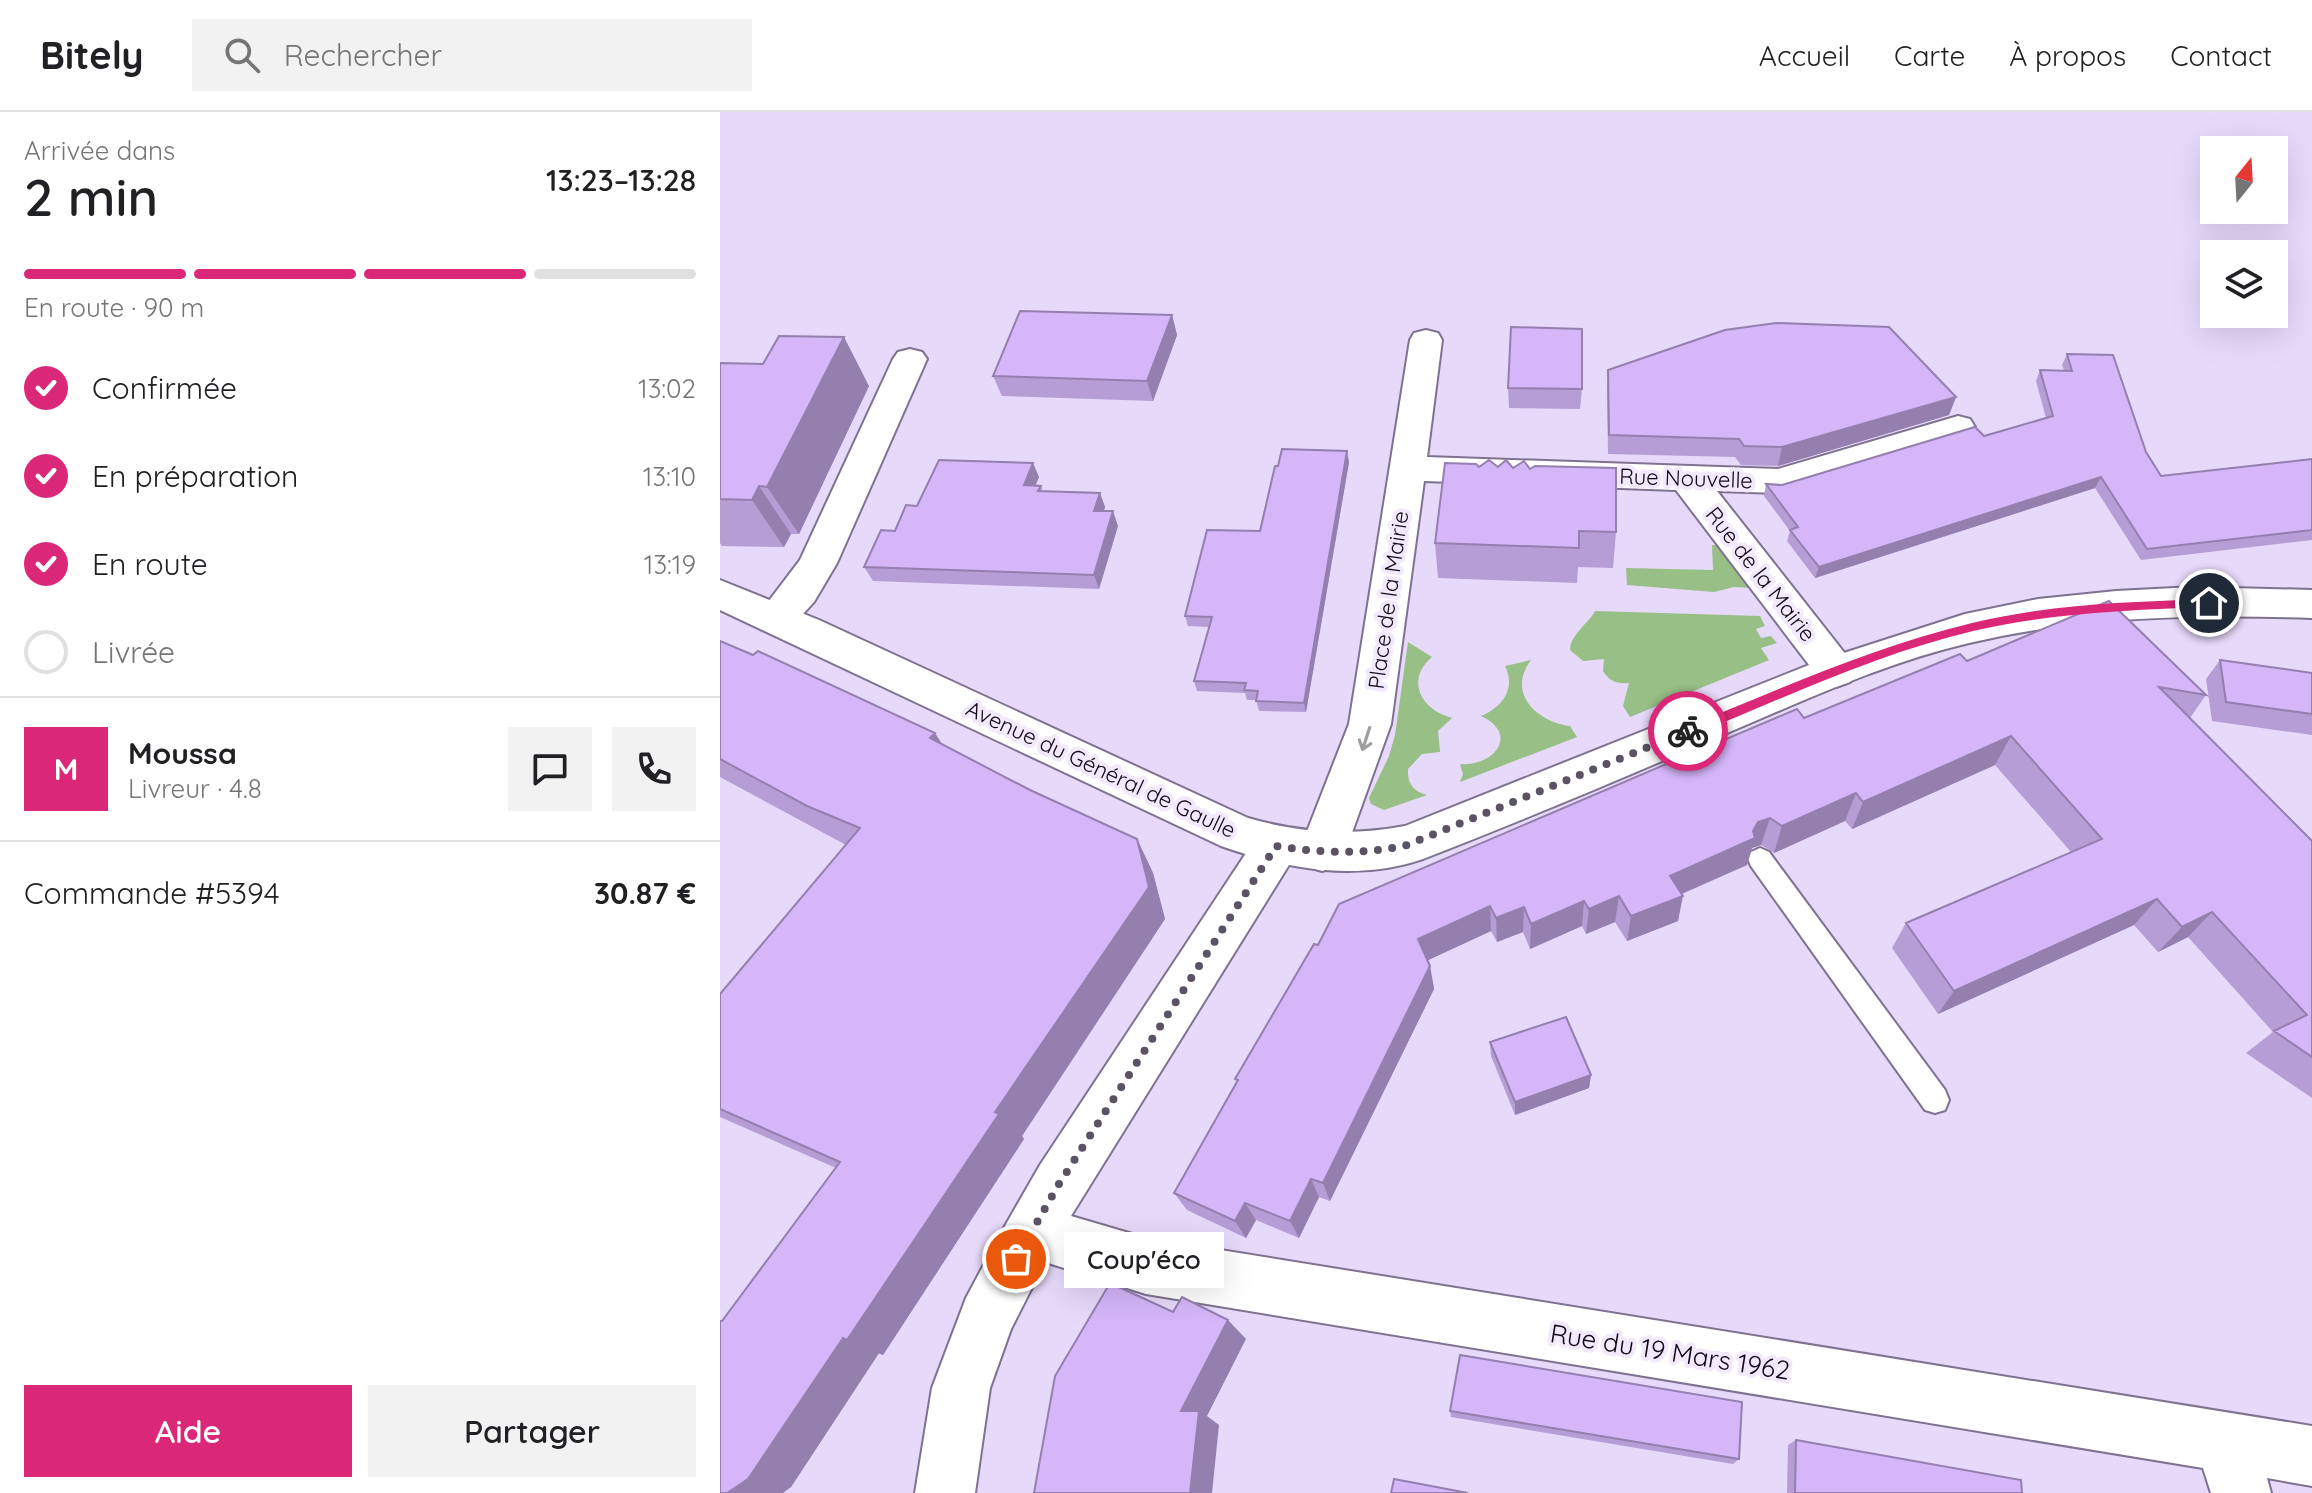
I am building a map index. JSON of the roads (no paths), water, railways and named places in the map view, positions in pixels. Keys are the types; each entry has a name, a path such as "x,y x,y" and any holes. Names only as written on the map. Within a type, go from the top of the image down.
{"street":[{"name":"Place de la Mairie","path":"945,1493 953,1425 972,1351 1032,1231 1059,1184 1299,849 1370,724 1426,340"},
{"path":"776,618 800,592 818,563 910,359"},
{"name":"Rue Nouvelle","path":"1407,468 1794,479 1958,427"},
{"name":"Rue de la Mairie","path":"1687,478 1836,671"},
{"name":"Avenue du Général de Gaulle","path":"720,594 1228,829 1299,849 1384,850 1407,845 1682,750 1836,671 1927,639 1997,621 2057,611 2150,604 2312,604"},
{"name":"Rue du 19 Mars 1962","path":"1032,1231 1146,1266 2234,1468 2312,1456"}],"lane":[{"path":"1760,859 1935,1100"}],"place":[{"name":"Coup'éco","path":"1016,1259"}]}
